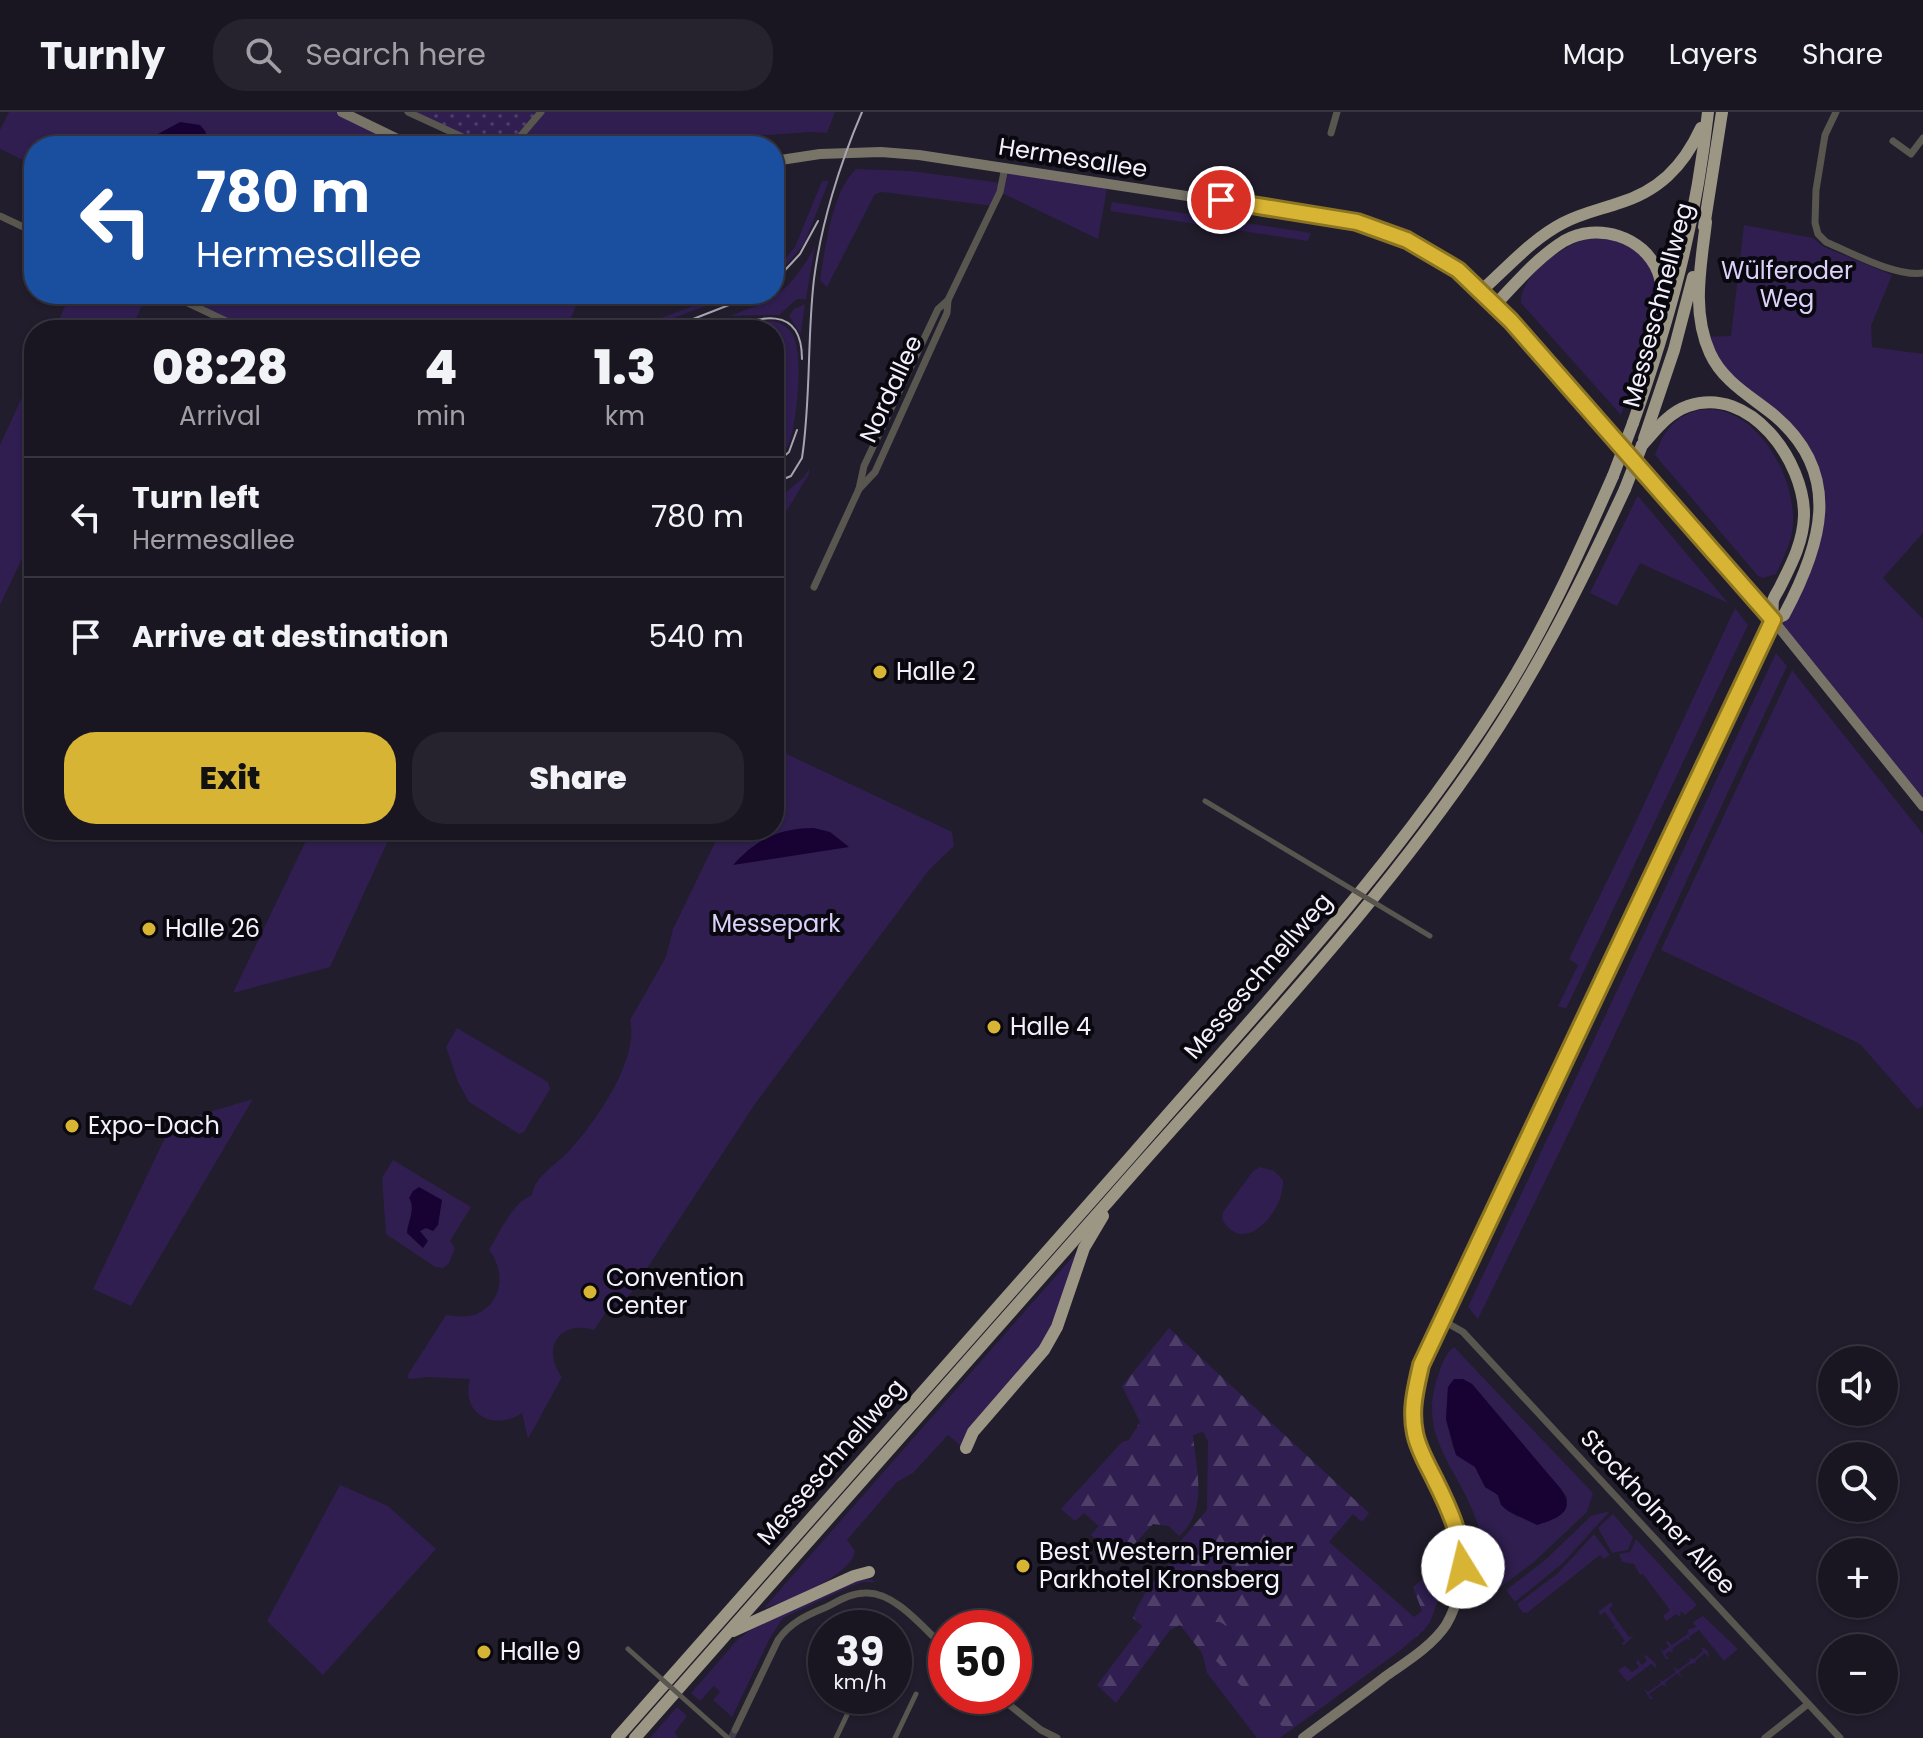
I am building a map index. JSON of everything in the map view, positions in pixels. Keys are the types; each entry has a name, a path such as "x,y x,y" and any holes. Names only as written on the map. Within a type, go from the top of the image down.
{"highway":[{"name":"Messeschnellweg","path":"635,1738 1362,912 1436,817 1511,707 1580,585 1645,440 1674,350 1706,222 1722,112"},
{"name":"Messeschnellweg","path":"617,1738 1122,1167 1389,857 1461,760 1515,676 1567,578 1613,476 1661,345 1692,218 1708,114"},
{"path":"1482,290 1551,230 1584,214 1637,197 1669,178 1682,162 1708,114"},
{"path":"1645,440 1677,411 1696,403 1715,403 1744,412 1765,428 1783,448 1800,483 1804,520 1799,548 1773,600 1773,620 1784,615 1814,552 1819,527 1818,489 1809,461 1789,430 1731,381 1717,365 1707,345 1700,325 1698,302 1706,222"},
{"path":"1496,304 1563,242 1581,234 1609,233 1639,247 1658,273 1662,298 1661,345"},
{"path":"966,1448 973,1432 1044,1350 1057,1327 1084,1248 1122,1186"},
{"path":"727,1634 869,1572"}],"main road":[{"path":"342,112 391,136"},
{"name":"Hermesallee","path":"784,159 820,154 881,152 1005,167 1357,222 1407,240 1433,254 1496,304 1773,620 1923,806"},
{"path":"1303,1738 1420,1652 1445,1626 1454,1606 1463,1567 1462,1546 1456,1522 1421,1453 1415,1433 1412,1402 1421,1365 1773,620"}],"street":[{"path":"408,112 460,136"},
{"path":"522,135 541,112"},
{"path":"1331,133 1337,112"},
{"path":"1836,112 1825,135 1816,190 1815,223 1818,234 1826,242 1894,270 1923,273"},
{"path":"1893,141 1911,154 1923,138"},
{"name":"Nordallee","path":"814,587 859,489 875,472 947,313 948,300 1000,192 1005,167"},
{"path":"0,216 24,227"},
{"path":"190,304 224,320"},
{"path":"1205,801 1430,936"},
{"name":"Stockholmer Allee","path":"1442,1320 1463,1332 1840,1738"},
{"path":"735,1730 778,1640 786,1629 803,1617 850,1595 866,1592 895,1601 928,1632"},
{"path":"628,1649 728,1738"},
{"path":"895,1738 916,1694"},
{"path":"1765,1738 1808,1704"},
{"path":"836,1738 847,1714"},
{"path":"1021,1714 1057,1738"}],"green space":[{"path":"9,112 342,112 391,136 24,136 24,160 0,149 0,130"},
{"path":"411,112 539,112 519,136 462,136"},
{"path":"541,112 835,112 827,133 521,136"},
{"path":"1005,167 1108,183 1098,239 1000,192 993,206 882,192 875,194 827,287 820,280 835,206 856,169 911,171 1002,183"},
{"path":"822,181 829,181 804,244 784,267 784,260 795,247"},
{"path":"1112,202 1311,233 1308,241 1110,211"},
{"name":"Wülferoder Weg","path":"1744,225 1813,238 1824,247 1892,275 1871,326 1872,347 1923,354 1923,533 1883,578 1923,619 1923,806 1773,620 1785,614 1820,515 1803,450 1739,388 1704,337 1731,336"},
{"path":"1604,238 1632,249 1649,266 1656,287 1655,313 1649,340 1621,415 1521,303 1525,285 1547,261 1577,242"},
{"path":"815,246 806,299 797,299 779,315 731,316 760,304 784,304 784,288"},
{"path":"66,304 143,304 135,320 59,320"},
{"path":"190,304 577,304 570,320 224,320"},
{"path":"698,304 711,304 669,320 656,320"},
{"path":"805,304 800,333 789,316 794,309"},
{"path":"784,326 793,335 798,358 794,425 785,452"},
{"path":"24,393 24,554 0,605 0,445"},
{"path":"1699,410 1717,410 1751,426 1776,458 1785,477 1791,496 1792,533 1776,574 1763,578 1758,576 1655,455 1671,426"},
{"path":"809,469 784,515 784,494"},
{"path":"1638,495 1728,603 1640,563 1617,606 1590,593"},
{"path":"1735,608 1748,625 1566,1009 1558,1006 1578,965 1569,959"},
{"path":"1776,653 1787,666 1573,1124 1478,1319 1468,1307"},
{"path":"1792,670 1923,834 1923,1106 1917,1109 1860,1044 1661,950"},
{"name":"Messepark","path":"784,753 952,832 954,846 929,870 755,1104 623,1305 616,1307 614,1301 608,1302 607,1311 594,1330 571,1329 557,1339 553,1356 562,1377 528,1439 522,1413 501,1421 491,1420 475,1410 468,1391 470,1379 409,1379 407,1376 446,1315 477,1314 493,1301 499,1276 489,1250 518,1204 532,1195 541,1177 578,1141 612,1091 628,1053 630,1020 666,957 673,929 716,840 784,840"},
{"path":"306,840 388,840 330,967 233,993"},
{"path":"457,1028 548,1082 550,1089 524,1132 519,1134 469,1102 458,1082 446,1047"},
{"path":"253,1099 131,1306 93,1289 172,1123"},
{"path":"393,1160 471,1207 450,1241 455,1248 449,1263 443,1268 435,1267 386,1234 382,1178"},
{"path":"1260,1167 1274,1171 1283,1180 1282,1192 1262,1226 1241,1234 1231,1230 1222,1219 1223,1212 1253,1171"},
{"path":"1076,1253 1054,1323 1042,1347 962,1447 948,1435 913,1473 897,1482 847,1540 855,1551 843,1569 817,1587 764,1608"},
{"path":"1169,1328 1369,1513 1362,1522 1353,1514 1329,1542 1414,1617 1422,1611 1413,1587 1422,1580 1439,1598 1424,1630 1288,1732 1213,1658 1216,1649 1231,1649 1235,1642 1232,1630 1220,1622 1210,1622 1210,1648 1206,1653 1202,1653 1180,1625 1170,1630 1116,1703 1097,1685 1142,1626 1133,1618 1146,1592 1178,1554 1173,1550 1207,1510 1208,1441 1203,1432 1193,1435 1198,1475 1197,1502 1188,1526 1179,1536 1169,1526 1153,1524 1124,1555 1119,1554 1091,1535 1099,1526 1084,1513 1075,1521 1061,1509 1122,1442 1129,1440 1140,1422 1122,1386"},
{"path":"1454,1347 1593,1493 1587,1512 1534,1562 1475,1606 1482,1570 1480,1533 1473,1512 1444,1456 1432,1418 1439,1373","holes":["1472,1384 1567,1497 1567,1506 1518,1517 1508,1511 1496,1493 1485,1487 1475,1467 1453,1448 1446,1419 1448,1387"]},
{"path":"340,1485 388,1506 436,1549 323,1675 267,1621"},
{"path":"1610,1511 1563,1563 1515,1602 1506,1590 1544,1561 1591,1516"},
{"path":"1613,1514 1633,1537 1628,1550 1612,1553 1598,1528"},
{"path":"1594,1534 1610,1555 1604,1559 1600,1555 1527,1613 1522,1612 1517,1604 1558,1573"},
{"path":"1636,1539 1697,1605 1685,1615 1681,1611 1680,1617 1676,1614 1666,1621 1663,1616 1670,1610 1634,1564 1622,1562 1619,1554 1630,1552"},
{"path":"869,1579 877,1582 863,1582 849,1587 783,1618 732,1717 713,1700 720,1692 714,1686 700,1701 691,1693 738,1639 758,1624 856,1581"},
{"path":"1611,1602 1613,1605 1609,1609 1629,1637 1634,1636 1624,1645 1621,1644 1625,1641 1616,1628 1611,1629 1615,1626 1605,1612 1600,1615 1598,1612"},
{"path":"1703,1616 1738,1649 1724,1661 1699,1630 1689,1637 1691,1640 1686,1639 1673,1648 1672,1653 1665,1654 1669,1659 1666,1659 1659,1647 1663,1651 1669,1647 1668,1641 1672,1645 1689,1633 1687,1630 1696,1627 1693,1622"},
{"path":"1210,1621 1220,1622 1232,1630 1235,1643 1231,1649 1225,1650 1258,1700 1288,1732 1280,1738 1257,1738 1207,1673 1202,1653 1206,1653"},
{"path":"1700,1646 1708,1651 1709,1658 1705,1653 1696,1663 1679,1672 1682,1678 1677,1673 1665,1683 1667,1686 1662,1685 1649,1694 1653,1699 1650,1699 1644,1689 1648,1692 1661,1683 1659,1680 1663,1681 1676,1672 1673,1666 1678,1670 1690,1661 1689,1658 1694,1659 1703,1651"},
{"path":"1646,1655 1656,1664 1656,1668 1651,1664 1627,1682 1618,1670 1625,1666 1632,1672 1639,1667 1638,1660 1642,1665 1647,1661"},
{"path":"677,1707 687,1716 675,1732 678,1738 650,1738"}],"shaded area":[{"path":"180,122 200,125 206,132 205,136 156,136"},
{"path":"814,828 830,832 849,847 733,865 760,842 784,840 784,832"},
{"path":"419,1187 442,1200 438,1225 433,1231 426,1228 420,1231 428,1241 423,1248 407,1233 412,1211 409,1198"},
{"path":"1454,1379 1463,1379 1472,1384 1560,1488 1567,1503 1558,1517 1537,1525 1508,1511 1501,1505 1498,1495 1485,1487 1475,1467 1456,1455 1446,1419 1448,1387"}],"tunnel":[{"path":"731,1738 735,1730"}],"tram line":[{"path":"784,479 791,476 802,458 812,301 821,237 832,194 862,112"},
{"path":"784,271 800,254 818,221"},
{"path":"691,320 731,304"},
{"path":"756,320 779,320"},
{"path":"784,321 795,329 802,359"},
{"path":"784,456 789,452 797,430"}],"place":[{"name":"Halle 2","path":"880,672"},
{"name":"Halle 26","path":"149,929"},
{"name":"Halle 4","path":"994,1027"},
{"name":"Expo-Dach","path":"72,1126"},
{"name":"Convention Center","path":"590,1292"},
{"name":"Best Western Premier Parkhotel Kronsberg","path":"1023,1566"},
{"name":"Halle 9","path":"484,1652"}],"route":[{"path":"1221,200 1357,222 1407,240 1458,270 1511,321 1773,620 1421,1365 1412,1402 1415,1433 1421,1453 1456,1522 1463,1567"}]}
